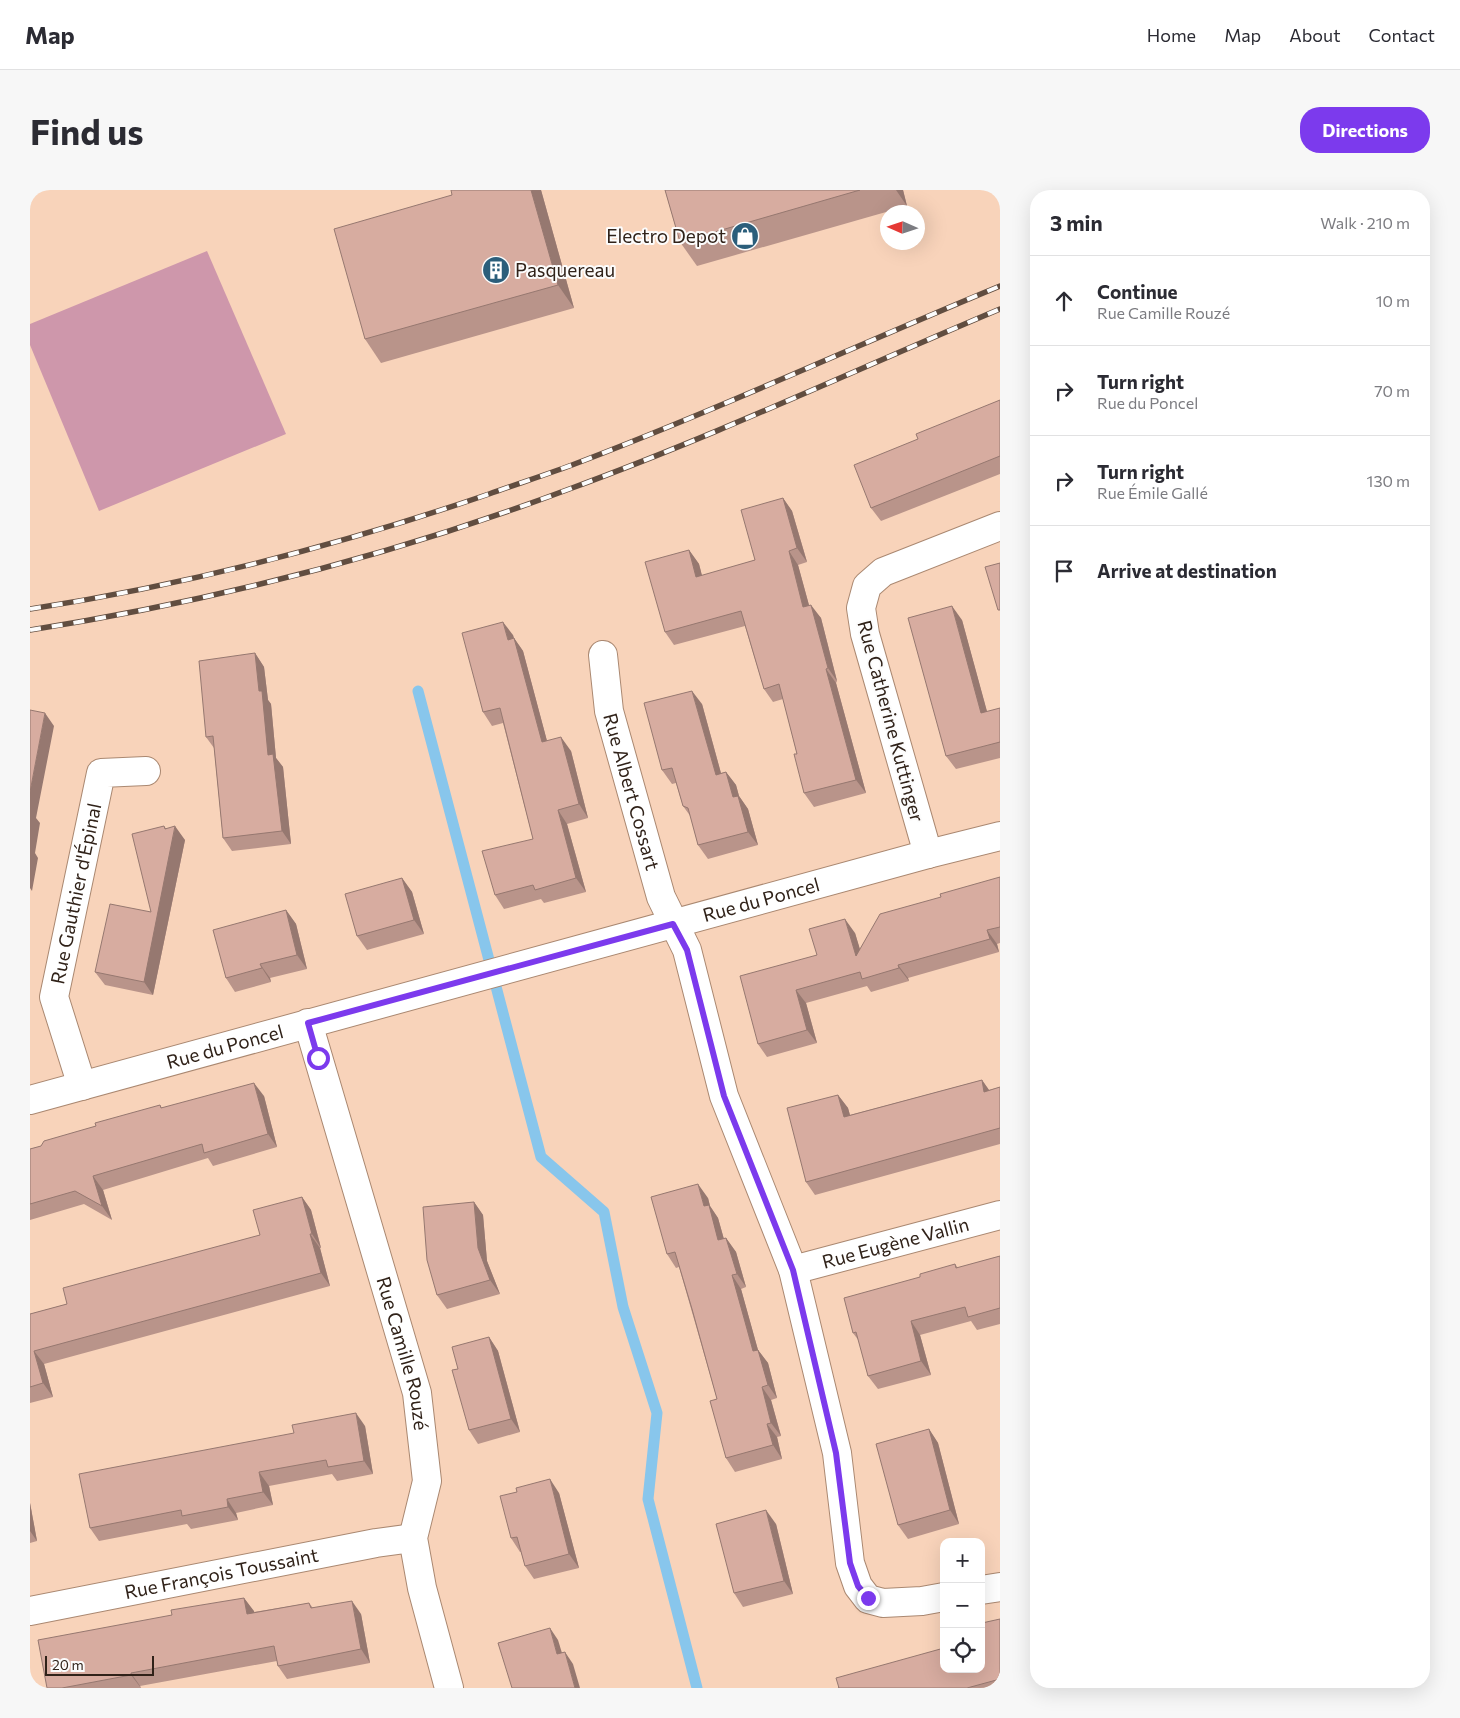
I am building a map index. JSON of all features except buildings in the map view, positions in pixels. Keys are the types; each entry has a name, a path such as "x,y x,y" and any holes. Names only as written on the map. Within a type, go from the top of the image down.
{"street":[{"name":"Rue Catherine Kuttinger","path":"928,854 865,634 861,608 867,586 883,572 1000,526"},
{"name":"Rue Albert Cossart","path":"603,655 609,711 661,897 687,950 724,1096 793,1270 836,1453 850,1563 858,1586 868,1598 883,1603 922,1601 940,1598"},
{"name":"Rue Gauthier d'Épinal","path":"82,1086 54,997 101,773 146,771"},
{"name":"Rue du Poncel","path":"30,1100 928,854 1000,836"},
{"name":"Rue Camille Rouzé","path":"308,1023 417,1393 427,1481 413,1538 422,1588 449,1688"},
{"name":"Rue Eugène Vallin","path":"793,1270 1000,1215"},
{"name":"Rue François Toussaint","path":"30,1611 376,1543 413,1538"},
{"path":"985,1589 1000,1587"}],"shaded area":[{"path":"207,251 286,434 99,511 30,345 30,324"}],"waterway":[{"path":"418,691 541,1157 604,1212 623,1307 657,1413 648,1499 697,1688"}],"railway":[{"path":"30,609 205,576 320,546 433,513 572,465 626,444 1000,286"},
{"path":"30,630 168,605 237,590 305,573 440,534 626,468 1000,309"}],"place":[{"name":"Electro Depot","path":"745,236"},
{"name":"Pasquereau","path":"496,270"}],"route":[{"path":"318,1058 308,1023 673,924 687,950 724,1096 793,1270 836,1453 850,1563 858,1586 868,1598"}]}
